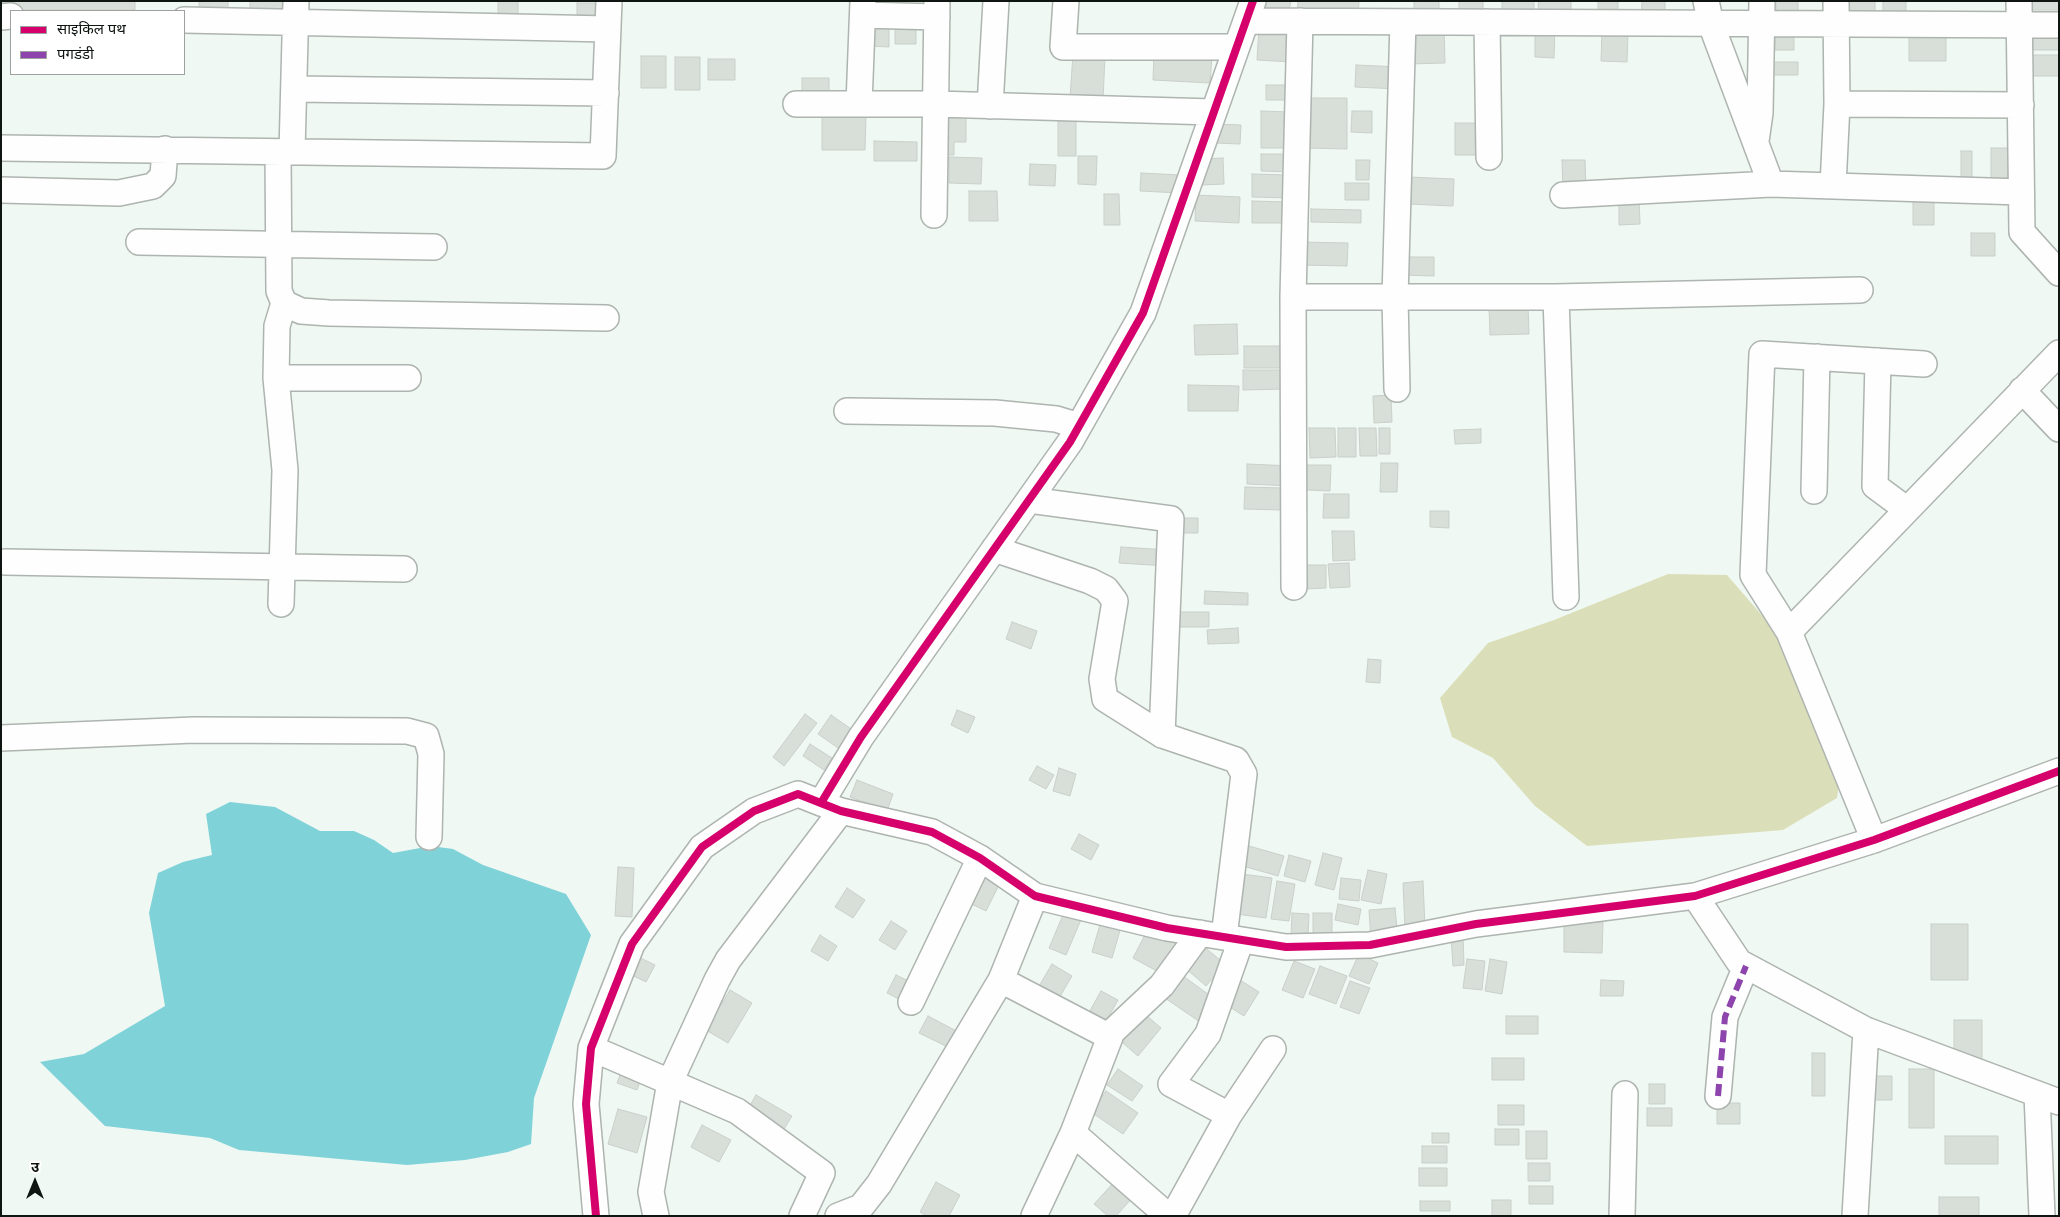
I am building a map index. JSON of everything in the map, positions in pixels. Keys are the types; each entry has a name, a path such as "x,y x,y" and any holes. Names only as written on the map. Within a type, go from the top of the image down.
{"street":[{"path":"1,148 604,156 609,1"},
{"path":"990,106 996,1"},
{"path":"1066,1 1063,47 1236,47"},
{"path":"2019,1 2022,232 2059,273"},
{"path":"859,104 863,8 937,9 934,215"},
{"path":"656,1216 650,1192 670,1082 717,980 728,960 831,807 861,737 1029,500 1079,426 1143,313 1250,11 1300,21 1488,22 1709,13 1836,13 2020,26 2059,25"},
{"path":"185,20 296,12 608,29"},
{"path":"281,604 285,470 276,378 277,326 284,303 279,291 279,245 285,152 294,89 296,12"},
{"path":"1709,13 1771,184"},
{"path":"1755,143 1760,113 1762,13"},
{"path":"1833,186 1837,104 1836,13"},
{"path":"1294,586 1293,297 1300,21"},
{"path":"1397,389 1395,297 1403,22"},
{"path":"1488,22 1490,157"},
{"path":"294,89 606,93"},
{"path":"796,104 936,104 1214,112"},
{"path":"1837,104 2020,105"},
{"path":"1,190 119,193 153,186 163,176 165,149"},
{"path":"1563,195 1771,184 2021,192"},
{"path":"139,242 434,247"},
{"path":"1293,297 1556,297 1860,290"},
{"path":"1556,297 1566,597"},
{"path":"284,303 301,311 329,313 606,318"},
{"path":"1789,632 2059,353"},
{"path":"1874,840 1789,632 1753,575 1762,354 1924,364"},
{"path":"1814,491 1817,358"},
{"path":"1878,361 1875,486 1906,509"},
{"path":"276,378 408,378"},
{"path":"2022,390 2059,429"},
{"path":"847,411 995,413 1056,419 1079,426"},
{"path":"1029,500 1171,519 1162,735"},
{"path":"994,549 1090,580 1106,589 1115,601 1102,679 1105,699 1162,735 1236,760 1244,774 1233,939 1208,1034 1171,1084 1229,1115"},
{"path":"5,562 404,568"},
{"path":"1,738 194,730 407,731 426,736 431,754 429,837"},
{"path":"596,1216 586,1104 591,1048 632,944 702,847 754,811 798,794 831,807 932,832 980,858 1035,896 1167,928 1286,947 1370,946 1476,924 1695,896 1874,840 2059,771"},
{"path":"911,1002 980,858"},
{"path":"838,1216 860,1206 879,1184 1002,980 1035,896"},
{"path":"1695,896 1739,962 1866,1030 2048,1098 2042,1216"},
{"path":"1034,1216 1072,1133 1112,1032 1162,985 1200,934"},
{"path":"1718,1096 1724,1017 1746,966"},
{"path":"1002,980 1110,1037"},
{"path":"1855,1216 1866,1030"},
{"path":"591,1048 737,1111 822,1172 802,1216"},
{"path":"1173,1216 1229,1115 1273,1049"},
{"path":"1622,1216 1625,1094"},
{"path":"1072,1133 1168,1216"}],"green space":[{"path":"1668,574 1727,575 1817,679 1846,735 1837,798 1783,830 1587,846 1535,806 1493,758 1452,737 1440,698 1488,643 1554,620"}],"water":[{"path":"230,802 275,807 320,831 354,831 374,840 393,853 431,846 453,849 483,865 566,894 591,935 534,1098 531,1144 508,1152 465,1160 407,1165 239,1150 210,1138 105,1126 40,1062 84,1054 165,1006 149,913 158,873 183,862 212,855 206,814"}],"building":[{"path":"1,1 135,1 135,10 1,10"},
{"path":"199,1 228,1 228,13 199,13"},
{"path":"250,1 292,1 292,14 250,13"},
{"path":"498,1 518,1 518,15 498,15"},
{"path":"1261,1 1291,1 1288,15 1260,11"},
{"path":"1298,1 1359,1 1358,18 1297,15"},
{"path":"1414,1 1439,1 1439,18 1414,17"},
{"path":"1459,1 1483,1 1483,19 1459,19"},
{"path":"1502,1 1534,1 1534,16 1502,16"},
{"path":"1538,1 1571,1 1571,17 1539,18"},
{"path":"1598,1 1618,1 1618,21 1598,21"},
{"path":"1642,1 1665,1 1665,22 1641,21"},
{"path":"1776,1 1798,1 1798,15 1776,15"},
{"path":"1846,1 1875,1 1875,19 1846,19"},
{"path":"1883,1 1906,1 1906,18 1883,18"},
{"path":"2027,1 2059,1 2059,10 2027,10"},
{"path":"577,3 605,3 605,19 577,19"},
{"path":"867,22 889,22 889,47 867,46"},
{"path":"895,23 916,23 916,44 895,44"},
{"path":"1775,25 1794,25 1794,50 1775,50"},
{"path":"1535,27 1555,27 1554,58 1535,57"},
{"path":"1909,27 1946,27 1946,61 1909,61"},
{"path":"1259,28 1293,29 1292,62 1257,60"},
{"path":"1444,28 1445,63 1409,64 1408,29"},
{"path":"1602,30 1628,32 1627,62 1601,61"},
{"path":"2031,30 2059,30 2059,50 2031,50"},
{"path":"1154,53 1212,56 1210,83 1153,80"},
{"path":"1073,54 1105,56 1103,100 1070,98"},
{"path":"2029,55 2059,55 2059,76 2029,76"},
{"path":"641,56 666,56 666,88 641,88"},
{"path":"675,57 700,57 700,90 675,90"},
{"path":"708,59 735,59 735,80 708,80"},
{"path":"1772,62 1798,62 1798,75 1772,75"},
{"path":"1356,65 1400,67 1398,89 1355,87"},
{"path":"802,78 829,78 829,92 802,92"},
{"path":"1266,85 1296,85 1296,100 1266,100"},
{"path":"1305,98 1347,98 1347,149 1305,148"},
{"path":"944,110 966,110 966,142 954,142 954,155 943,155"},
{"path":"1261,111 1289,112 1288,148 1261,148"},
{"path":"1352,111 1372,111 1372,133 1351,132"},
{"path":"822,113 866,114 865,150 822,150"},
{"path":"1058,116 1076,116 1076,156 1058,156"},
{"path":"1455,123 1483,123 1483,155 1455,155"},
{"path":"1216,124 1241,125 1240,144 1215,143"},
{"path":"874,141 917,142 917,161 874,161"},
{"path":"1991,148 2015,148 2015,183 1991,183"},
{"path":"1961,151 1972,151 1972,182 1961,182"},
{"path":"1261,154 1291,154 1291,172 1261,171"},
{"path":"1078,156 1097,156 1096,185 1078,184"},
{"path":"949,157 982,158 981,184 949,183"},
{"path":"1223,158 1224,184 1202,185 1201,159"},
{"path":"1356,160 1370,160 1369,180 1356,180"},
{"path":"1562,160 1585,160 1586,189 1563,190"},
{"path":"1030,164 1056,165 1055,186 1029,185"},
{"path":"1141,173 1181,175 1180,193 1140,191"},
{"path":"1252,174 1290,175 1290,198 1252,197"},
{"path":"1409,177 1454,179 1453,206 1408,204"},
{"path":"1345,183 1369,183 1369,200 1345,200"},
{"path":"969,191 997,191 998,221 969,221"},
{"path":"1913,192 1934,192 1934,225 1913,225"},
{"path":"1104,194 1119,194 1120,225 1104,225"},
{"path":"1196,195 1240,197 1239,223 1195,221"},
{"path":"1639,198 1640,224 1619,225 1619,199"},
{"path":"1252,201 1289,202 1289,223 1252,223"},
{"path":"1311,209 1361,210 1361,223 1311,222"},
{"path":"1971,233 1995,233 1995,256 1971,256"},
{"path":"1302,242 1348,243 1347,266 1301,265"},
{"path":"1402,257 1434,257 1434,276 1401,275"},
{"path":"1528,304 1529,334 1490,335 1489,305"},
{"path":"1237,324 1238,354 1195,355 1194,325"},
{"path":"1244,346 1289,346 1289,368 1244,368"},
{"path":"1243,370 1287,370 1287,389 1243,390"},
{"path":"1188,385 1239,386 1238,411 1188,411"},
{"path":"1391,395 1392,422 1374,423 1373,396"},
{"path":"1309,428 1335,428 1336,457 1310,458"},
{"path":"1338,428 1356,428 1356,457 1338,457"},
{"path":"1359,428 1376,428 1377,456 1360,456"},
{"path":"1379,428 1390,428 1390,454 1379,454"},
{"path":"1481,429 1481,443 1455,444 1454,430"},
{"path":"1381,463 1398,463 1397,492 1380,492"},
{"path":"1247,464 1292,466 1291,486 1247,484"},
{"path":"1307,465 1331,465 1330,491 1307,490"},
{"path":"1245,487 1283,488 1282,510 1244,509"},
{"path":"1324,494 1349,494 1349,518 1323,518"},
{"path":"1430,511 1449,511 1449,528 1430,527"},
{"path":"1174,518 1198,518 1198,533 1174,533"},
{"path":"1332,531 1354,531 1355,560 1333,561"},
{"path":"1121,547 1168,550 1167,566 1119,563"},
{"path":"1349,563 1350,587 1330,588 1328,564"},
{"path":"1306,565 1326,565 1326,588 1306,589"},
{"path":"1205,591 1248,593 1248,605 1204,604"},
{"path":"1171,612 1209,612 1209,627 1171,627"},
{"path":"1012,622 1037,631 1031,649 1006,639"},
{"path":"1238,628 1239,643 1208,644 1207,630"},
{"path":"1368,659 1381,660 1380,683 1366,682"},
{"path":"957,710 975,717 968,733 951,725"},
{"path":"805,714 817,723 784,766 773,757"},
{"path":"831,715 854,731 841,750 818,734"},
{"path":"810,744 832,758 824,770 803,756"},
{"path":"1037,766 1054,775 1046,789 1029,780"},
{"path":"1059,768 1076,774 1070,796 1053,791"},
{"path":"857,780 893,794 887,811 850,797"},
{"path":"1079,834 1099,845 1091,860 1071,849"},
{"path":"1249,846 1284,856 1278,876 1243,866"},
{"path":"1323,853 1342,858 1334,890 1315,885"},
{"path":"1289,855 1311,861 1305,882 1284,876"},
{"path":"618,867 634,868 632,917 615,916"},
{"path":"976,869 1001,881 986,911 961,899"},
{"path":"1368,870 1387,874 1381,904 1361,900"},
{"path":"1242,874 1272,878 1266,918 1236,914"},
{"path":"1341,878 1361,880 1359,901 1339,899"},
{"path":"1277,881 1295,884 1289,921 1271,919"},
{"path":"1423,881 1425,927 1405,928 1403,883"},
{"path":"847,888 865,900 853,918 835,907"},
{"path":"1338,904 1361,909 1358,925 1335,920"},
{"path":"1066,908 1083,915 1066,955 1049,948"},
{"path":"1395,908 1398,939 1371,941 1369,910"},
{"path":"1292,913 1309,914 1308,937 1291,936"},
{"path":"1313,913 1332,913 1332,939 1313,939"},
{"path":"891,921 907,931 895,950 879,940"},
{"path":"1101,921 1121,927 1112,958 1092,952"},
{"path":"1564,922 1603,922 1602,953 1564,952"},
{"path":"1931,924 1968,924 1968,980 1931,980"},
{"path":"1148,929 1180,946 1164,975 1133,958"},
{"path":"820,935 837,946 828,961 811,951"},
{"path":"1451,935 1463,935 1464,965 1453,966"},
{"path":"1202,945 1225,964 1206,986 1184,967"},
{"path":"632,954 655,965 646,982 623,971"},
{"path":"1359,954 1378,963 1369,984 1349,976"},
{"path":"1467,959 1485,961 1482,990 1463,988"},
{"path":"1490,959 1507,962 1502,994 1485,991"},
{"path":"1294,961 1315,969 1303,998 1282,990"},
{"path":"1052,964 1072,976 1055,1005 1035,993"},
{"path":"1320,966 1347,976 1336,1004 1309,994"},
{"path":"1179,973 1216,1000 1200,1022 1162,996"},
{"path":"896,975 915,984 905,1002 887,993"},
{"path":"1240,980 1259,992 1244,1016 1225,1004"},
{"path":"1601,980 1624,981 1623,996 1600,996"},
{"path":"1350,981 1370,988 1359,1014 1340,1007"},
{"path":"730,990 752,1003 728,1043 706,1030"},
{"path":"1101,991 1118,1000 1104,1025 1087,1016"},
{"path":"1140,1010 1161,1028 1138,1056 1116,1037"},
{"path":"928,1016 964,1035 956,1051 919,1033"},
{"path":"1506,1016 1538,1016 1538,1034 1506,1034"},
{"path":"1954,1020 1982,1020 1982,1062 1954,1062"},
{"path":"1812,1053 1825,1053 1825,1096 1812,1096"},
{"path":"1492,1058 1524,1058 1524,1080 1492,1080"},
{"path":"623,1067 643,1074 637,1090 617,1083"},
{"path":"1118,1069 1143,1086 1132,1101 1107,1085"},
{"path":"1909,1069 1934,1069 1934,1128 1909,1128"},
{"path":"1871,1076 1892,1076 1892,1100 1871,1100"},
{"path":"1649,1084 1665,1084 1665,1104 1649,1104"},
{"path":"1106,1091 1138,1113 1123,1134 1091,1112"},
{"path":"756,1095 792,1116 781,1134 745,1114"},
{"path":"1717,1103 1740,1103 1740,1124 1717,1124"},
{"path":"1498,1105 1524,1105 1524,1125 1498,1125"},
{"path":"1647,1108 1672,1108 1672,1126 1647,1126"},
{"path":"618,1109 647,1117 637,1153 608,1144"},
{"path":"702,1125 731,1140 719,1162 691,1147"},
{"path":"1495,1129 1519,1129 1519,1145 1495,1145"},
{"path":"1526,1131 1547,1131 1547,1159 1526,1159"},
{"path":"1432,1133 1449,1133 1449,1143 1432,1143"},
{"path":"1945,1136 1998,1136 1998,1164 1945,1164"},
{"path":"1422,1146 1447,1146 1447,1163 1422,1163"},
{"path":"1528,1163 1550,1163 1550,1181 1528,1181"},
{"path":"1419,1168 1447,1168 1447,1186 1419,1186"},
{"path":"1116,1180 1134,1196 1116,1216 1108,1216 1094,1204"},
{"path":"936,1182 960,1195 949,1216 927,1216 920,1212"},
{"path":"1529,1186 1553,1186 1553,1204 1529,1204"},
{"path":"1939,1197 1979,1197 1979,1216 1939,1216"},
{"path":"1492,1200 1511,1200 1511,1216 1492,1216"},
{"path":"1420,1201 1450,1201 1450,1211 1420,1211"}],"marked path":[{"path":"1718,1096 1725,1017 1746,966"}],"cycle path":[{"path":"821,803 861,737 1070,442 1143,313 1253,1"},
{"path":"596,1216 586,1104 591,1048 632,944 702,847 754,811 798,794 841,811 932,832 980,858 1035,896 1167,928 1286,947 1370,945 1476,924 1695,896 1874,840 2059,771"}]}
